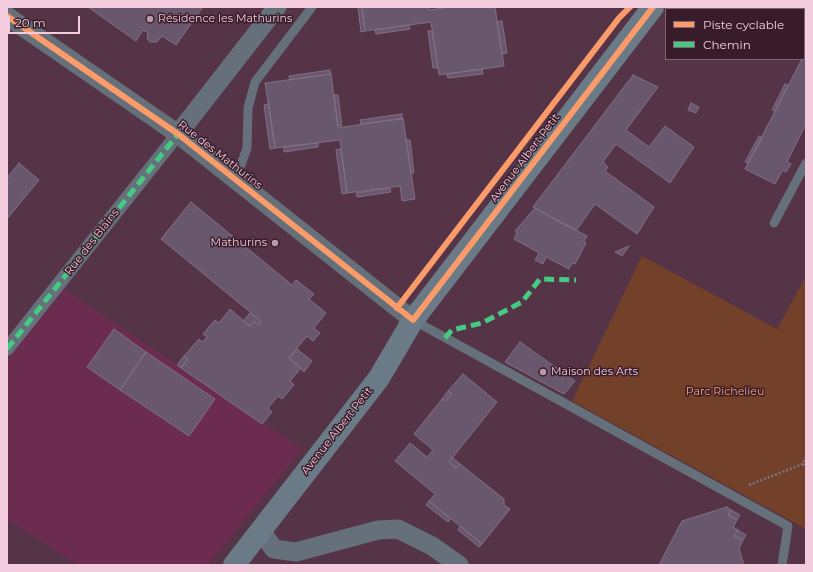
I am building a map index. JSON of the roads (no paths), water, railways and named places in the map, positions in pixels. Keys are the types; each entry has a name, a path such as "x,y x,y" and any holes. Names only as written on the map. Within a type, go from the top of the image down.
{"main road":[{"name":"Avenue Albert Petit","path":"234,565 386,368 413,320 653,7"}],"street":[{"path":"178,134 277,7"},
{"name":"Rue des Mathurins","path":"7,16 178,134 413,320"},
{"name":"Rue des Blains","path":"7,349 178,134"},
{"path":"260,530 274,549 296,552 378,530 398,529 432,546 459,565"}],"lane":[{"path":"233,177 241,165 246,148 248,108 255,82 312,7"},
{"path":"774,223 806,163"},
{"path":"413,320 788,526 782,565"}],"place":[{"name":"Résidence les Mathurins","path":"150,19"},
{"name":"Mathurins","path":"275,243"},
{"name":"Maison des Arts","path":"543,372"}],"park label":[{"name":"Parc Richelieu","path":"725,392"}]}
